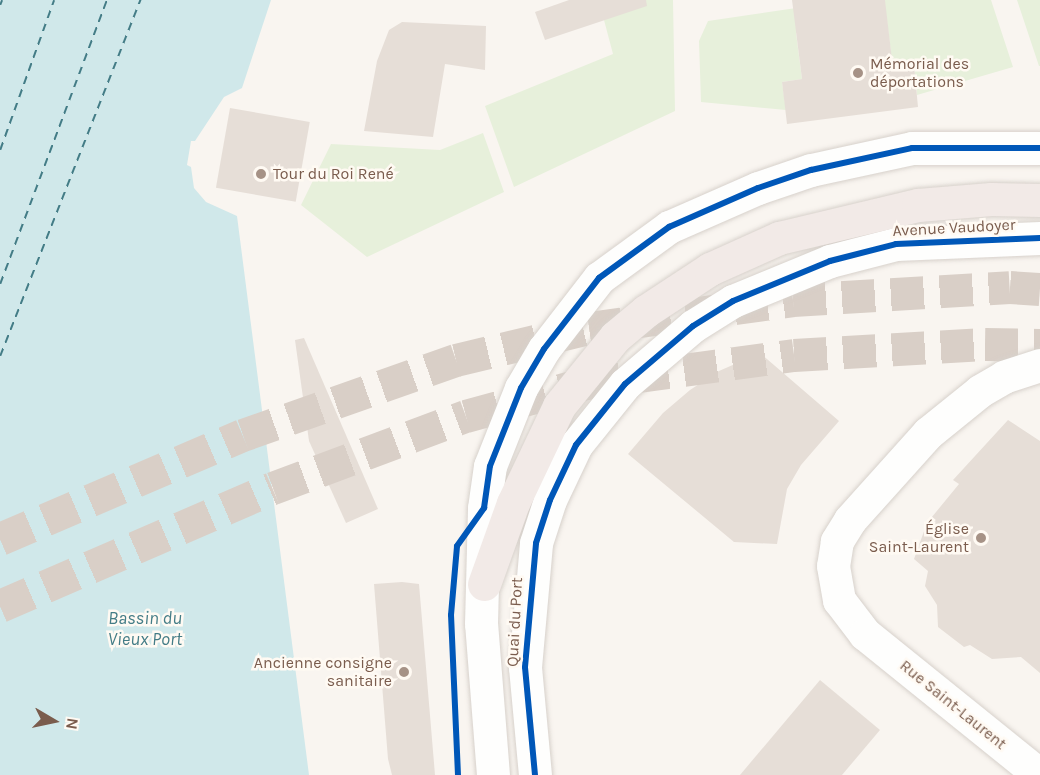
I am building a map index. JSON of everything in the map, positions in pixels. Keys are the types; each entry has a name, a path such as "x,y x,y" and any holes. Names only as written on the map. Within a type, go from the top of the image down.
{"highway":[{"path":"484,584 517,493 559,406 615,337 646,311 710,269 779,238 918,205 990,199 1040,200"}],"street":[{"path":"484,584 484,508 501,432 544,349 599,278 630,253 669,227 758,188 846,160 940,146 1040,148"},
{"name":"Avenue Vaudoyer","path":"536,543 564,467 597,415 667,346 733,301 865,250 940,240 1040,238"},
{"name":"Rue Saint-Laurent","path":"1040,365 1004,377 949,413 850,520 837,541 833,566 834,589 845,611 866,634 1040,775"},
{"name":"Quai du Port","path":"535,775 525,667 526,624 536,543"},
{"name":"Quai du Port","path":"484,584 481,624 493,775"}],"green space":[{"path":"637,0 673,0 675,111 514,187 485,106 613,54 604,20"},
{"path":"851,0 991,0 1013,67 917,95 914,66 893,68 887,21 796,33 802,79 782,82 786,110 701,102 699,41 708,21"},
{"path":"1017,0 1040,0 1040,66 1039,66"},
{"path":"483,133 504,192 367,257 301,205 331,144 440,150"}],"water":[{"name":"Bassin du Vieux Port","path":"0,0 271,0 242,88 224,97 195,141 191,141 187,165 191,167 194,188 206,202 237,216 309,775 0,775"}],"building":[{"path":"569,0 646,0 647,6 545,40 535,12"},
{"name":"Mémorial des déportations","path":"792,0 885,0 893,68 914,65 918,107 787,124 782,82 802,79"},
{"path":"402,22 486,26 485,70 445,64 433,137 364,131 377,61 389,30"},
{"name":"Tour du Roi René","path":"230,108 310,122 296,202 216,188"},
{"path":"304,338 378,509 346,523 309,441 295,340"},
{"path":"760,353 839,421 801,465 787,489 777,544 734,542 628,454 663,413 690,390 719,371"},
{"name":"Église Saint-Laurent","path":"1008,420 1040,441 1040,673 1021,657 992,659 970,645 964,647 938,627 937,605 925,586 928,571 914,559 927,523 959,484 953,480"},
{"name":"Ancienne consigne sanitaire","path":"402,582 419,584 435,775 392,775 388,759 374,584"},
{"path":"820,680 880,730 842,775 740,775"}],"ferry route":[{"path":"0,5 2,0"},
{"path":"0,150 54,0"},
{"path":"0,284 107,0"},
{"path":"0,356 140,0"}],"tunnel":[{"path":"0,539 243,435 456,360 589,328 793,300 1010,287 1040,289"},
{"path":"0,606 273,488 466,416 587,383 794,355 985,344 1040,345"}],"cycle path":[{"path":"458,775 451,615 457,546 484,508 490,466 521,388 544,349 599,278 669,227 758,188 811,170 912,148 1040,148"},
{"path":"535,775 525,667 536,543 550,500 576,445 625,384 693,326 733,301 830,261 896,244 1040,238"}],"place":[{"name":"Mémorial des déportations","path":"858,73"},
{"name":"Tour du Roi René","path":"261,174"},
{"name":"Église Saint-Laurent","path":"981,538"},
{"name":"Ancienne consigne sanitaire","path":"404,672"}]}
